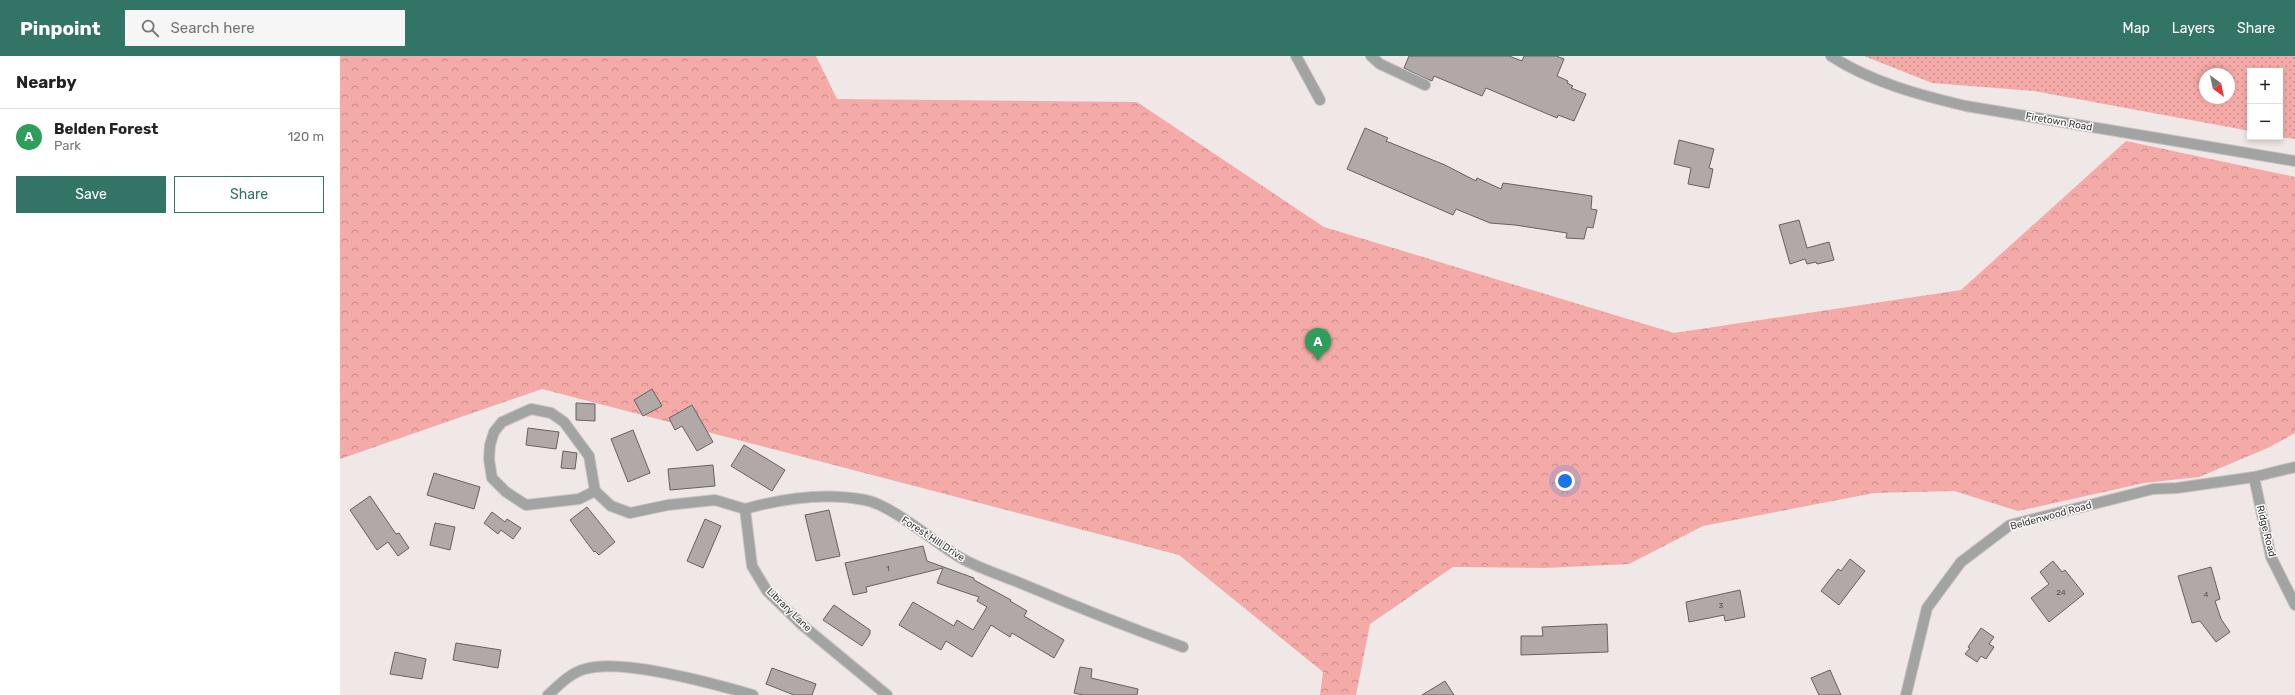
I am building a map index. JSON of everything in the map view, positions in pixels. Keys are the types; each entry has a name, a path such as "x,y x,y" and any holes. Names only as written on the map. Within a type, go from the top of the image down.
{"street":[{"path":"1296,56 1320,100"},
{"path":"1371,56 1380,64 1425,85"},
{"name":"Firetown Road","path":"1831,56 1876,80 1928,97 1966,106 2295,161"},
{"path":"595,491 579,499 526,505 506,492 492,478 489,459 490,445 494,432 502,422 531,409 551,413 564,422 590,456 595,491 611,506 630,513 668,505 715,500 745,509"},
{"name":"Beldenwood Road","path":"1906,695 1906,689 1927,608 1961,562 2010,525 2153,490 2178,488 2254,477 2295,467"},
{"name":"Ridge Road","path":"2254,477 2271,557 2295,605"},
{"name":"Forest Hill Drive","path":"745,509 772,501 801,497 834,496 866,500 882,506 961,558 1113,622 1183,647"},
{"name":"Library Lane","path":"745,509 752,566 767,591 801,624 887,695"},
{"path":"548,695 568,677 586,669 626,666 753,695"}],"green space":[{"path":"340,56 816,56 837,99 1137,102 1324,227 1674,333 1961,290 2126,141 2295,177 2295,433 2270,447 2199,477 2144,483 2018,511 1954,491 1874,493 1703,526 1629,564 1545,568 1453,567 1370,624 1356,695 1320,695 1323,672 1179,555 542,389 340,459"},
{"path":"1864,56 2295,56 2295,139 2283,137 2283,68 2247,68 2247,130 2034,91 1932,83"}],"building":[{"path":"1409,56 1509,56 1522,61 1524,56 1556,56 1564,59 1557,76 1568,81 1567,83 1573,86 1571,88 1586,94 1574,121 1558,115 1557,118 1486,88 1482,96 1434,76 1432,81 1420,76 1404,68"},
{"path":"1365,128 1388,138 1386,141 1445,165 1476,181 1477,178 1501,189 1503,183 1592,196 1591,209 1597,210 1593,228 1587,227 1584,239 1566,238 1567,233 1515,225 1490,223 1456,209 1453,215 1347,169"},
{"path":"1679,140 1714,149 1709,168 1713,169 1709,188 1688,184 1691,168 1674,164"},
{"path":"1799,220 1807,248 1829,242 1834,260 1817,264 1816,262 1807,264 1805,259 1790,264 1779,225"},
{"path":"652,389 662,406 643,416 634,400"},
{"path":"576,403 595,404 595,421 576,420"},
{"path":"692,405 713,442 697,451 682,426 675,430 669,418"},
{"path":"528,428 559,432 556,449 526,445"},
{"path":"633,430 650,473 628,482 611,439"},
{"path":"744,445 785,470 772,491 731,466"},
{"path":"563,451 577,453 575,469 561,468"},
{"path":"713,465 715,486 670,490 668,469"},
{"path":"434,473 480,487 474,509 427,495"},
{"path":"370,496 396,534 399,533 409,548 398,556 388,542 377,550 350,510"},
{"path":"587,507 615,542 599,555 595,551 594,552 570,520"},
{"path":"829,510 840,556 816,561 805,515"},
{"path":"492,512 505,522 507,519 521,528 513,539 501,530 498,534 484,523"},
{"path":"705,519 721,526 703,568 687,561"},
{"path":"435,523 455,527 450,550 430,545"},
{"path":"923,546 927,561 974,578 974,580 1011,600 1010,601 1027,611 1024,616 1064,640 1054,658 1012,633 1010,637 991,625 972,657 946,641 941,650 899,625 913,602 954,626 957,620 973,630 987,607 977,601 979,597 937,583 943,568 866,587 867,592 853,595 845,563"},
{"path":"1850,559 1865,571 1839,605 1821,591 1838,569 1841,571"},
{"path":"2053,561 2062,572 2065,570 2084,594 2049,622 2031,598 2049,584 2040,572"},
{"path":"2211,567 2220,599 2215,601 2221,619 2230,632 2216,642 2200,621 2192,623 2178,576"},
{"path":"1740,590 1745,617 1725,621 1724,615 1689,622 1686,602"},
{"path":"834,605 870,630 870,634 862,646 823,620"},
{"path":"1607,624 1608,652 1521,655 1521,636 1543,636 1542,627"},
{"path":"1981,628 1994,637 1989,644 1994,647 1986,659 1981,656 1977,662 1965,654"},
{"path":"456,643 501,650 498,668 453,660"},
{"path":"395,652 426,659 422,679 390,674"},
{"path":"1080,667 1092,669 1091,678 1138,689 1137,695 1083,695 1074,693"},
{"path":"772,668 816,684 812,695 794,695 766,684"},
{"path":"1830,670 1841,695 1819,695 1811,678"},
{"path":"1445,681 1454,695 1422,695"}],"place":[{"name":"Belden Forest","path":"1318,361"}]}
